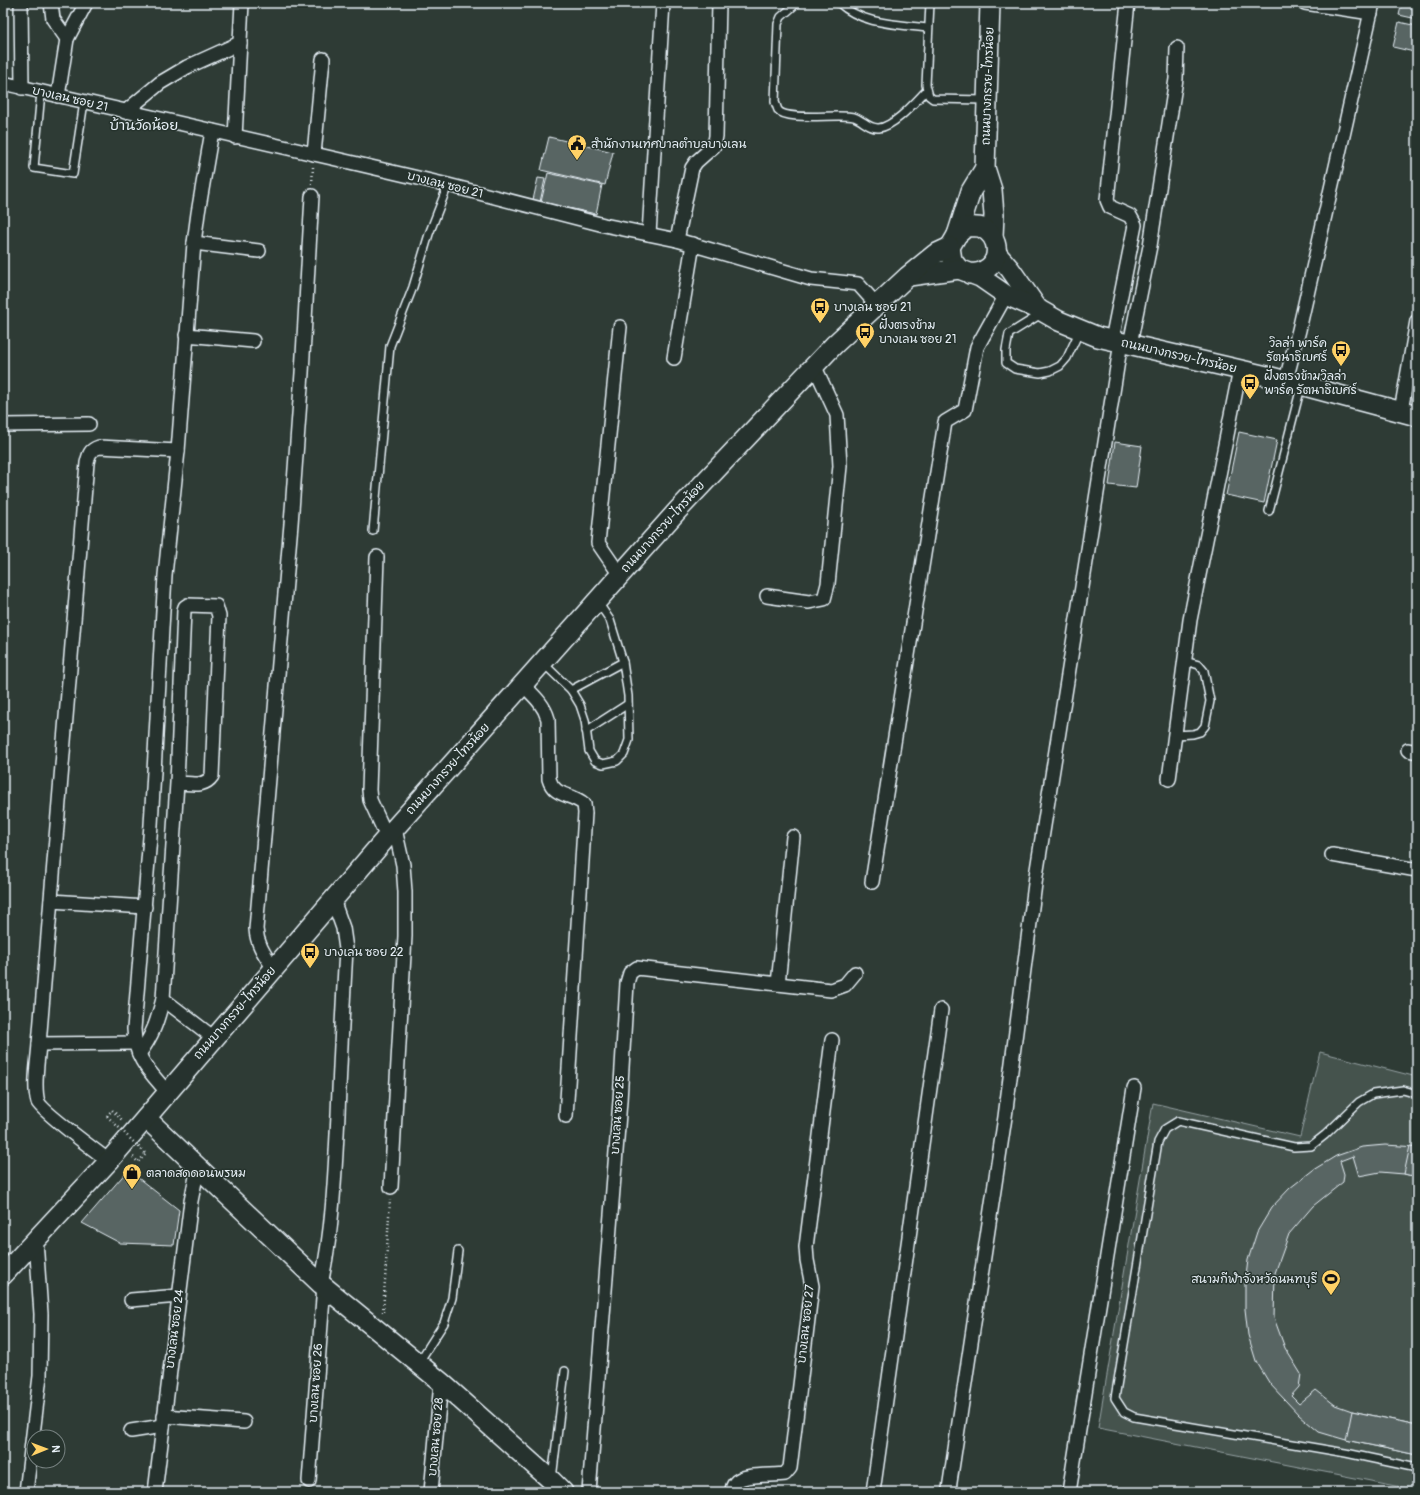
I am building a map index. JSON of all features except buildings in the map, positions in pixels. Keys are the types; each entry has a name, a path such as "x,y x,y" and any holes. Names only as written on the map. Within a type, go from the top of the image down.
{"main road":[{"name":"ถนนบางกรวย-ไทรน้อย","path":"990,3 985,168 992,190 995,245 1041,311"},
{"name":"ถนนบางกรวย-ไทรน้อย","path":"3,1275 109,1161 391,833 678,510 814,365 876,304 935,254 954,241 971,190 985,168"},
{"path":"908,276 965,271 982,272 992,265 995,245 981,227 966,227 954,241 952,260 965,271"},
{"name":"ถนนบางกรวย-ไทรน้อย","path":"965,271 980,277 1006,295 1059,321 1098,336 1294,382 1409,414"},
{"path":"146,1118 322,1285 441,1382 558,1486"}],"street":[{"path":"22,3 22,88"},
{"path":"51,3 53,20 67,39"},
{"path":"58,96 67,39 86,3"},
{"path":"234,137 242,3"},
{"path":"649,234 663,3"},
{"path":"677,240 692,168 696,162 714,146 716,136 719,3"},
{"path":"948,1489 1005,1117 1036,876 1121,342 1135,225 1130,216 1110,207 1107,200 1128,3"},
{"path":"1294,382 1299,330 1372,8 1305,3"},
{"path":"125,112 160,83 188,67 240,43"},
{"path":"1121,342 1151,238 1176,79 1177,48"},
{"path":"314,154 323,59"},
{"name":"บางเลน ซอย 21","path":"3,84 448,185 604,225 677,240 811,279 858,284 876,304"},
{"path":"167,1092 147,1068 137,1049 134,1029 145,907 165,575 178,451 194,243 212,131"},
{"path":"274,969 261,950 257,939 256,929 291,524 302,373 312,196"},
{"path":"194,243 259,251"},
{"path":"674,358 693,244"},
{"path":"872,882 945,422 965,410 976,347 1006,295"},
{"path":"1409,414 1417,321"},
{"path":"620,327 598,543 620,575"},
{"path":"186,335 253,341"},
{"path":"767,596 809,602 824,599 828,584 840,466 837,415 814,365"},
{"path":"1169,779 1195,593 1240,370"},
{"path":"3,425 89,424"},
{"path":"109,1161 50,1114 39,1104 36,1095 87,463 89,453 94,448 99,447 178,451"},
{"path":"377,557 369,790 370,800 391,833 403,865 405,892 405,936 391,1187"},
{"path":"40,1044 137,1049 147,1043 154,1031 163,999 177,783 184,610 188,605 216,606 219,616 212,776 204,784 177,783"},
{"path":"523,685 539,701 546,711 548,719 549,779 551,787 556,791 578,799 584,804 585,813 566,1116"},
{"path":"778,984 793,837"},
{"path":"1332,854 1417,870"},
{"path":"322,1285 331,1220 346,949 343,928 333,900"},
{"path":"51,901 145,907"},
{"name":"บางเลน ซอย 25","path":"589,1492 620,1101 626,983 630,973 637,968 831,990 845,986 855,973"},
{"path":"163,999 214,1038"},
{"path":"873,1492 941,1010"},
{"name":"บางเลน ซอย 27","path":"732,1492 735,1483 741,1479 753,1476 776,1476 785,1474 790,1468 812,1286 806,1247 832,1040"},
{"path":"1070,1492 1134,1088"},
{"name":"บางเลน ซอย 24","path":"155,1492 191,1201 198,1166"},
{"path":"26,1492 40,1376 41,1314 36,1240"},
{"name":"บางเลน ซอย 26","path":"309,1481 322,1285"},
{"path":"131,1300 179,1296"},
{"name":"บางเลน ซอย 28","path":"431,1492 441,1382"},
{"path":"130,1431 163,1421 244,1422"}],"lane":[{"path":"797,3 781,16 778,24 775,102 778,110 784,114 795,116 854,117 865,124 879,128 890,124 927,90"},
{"path":"839,3 855,15 873,21 928,28"},
{"path":"930,3 926,70 927,90 929,96 933,99 988,100"},
{"path":"41,92 34,168 73,174 84,102"},
{"path":"373,531 390,346 413,287 448,185"},
{"path":"1041,311 1009,334 1006,350 1006,363 1015,369 1040,373 1060,366 1067,358 1080,329"},
{"path":"1270,511 1294,382"},
{"path":"543,662 572,690 580,705 585,720 589,751 596,761 603,764 617,761 624,754 629,740 628,704 623,662 610,620 597,601"},
{"path":"1175,735 1200,732 1205,726 1210,701 1204,671 1199,665 1185,661"},
{"path":"572,690 623,662"},
{"path":"586,731 628,704"},
{"path":"1417,1094 1403,1090 1373,1094 1359,1102 1325,1135 1311,1146 1294,1147 1178,1121 1165,1129 1158,1142 1115,1398 1124,1412 1134,1417 1346,1453 1417,1468"},
{"path":"419,1364 444,1323 452,1298 458,1251"},
{"path":"558,1486 565,1372"}],"path":[{"path":"312,196 314,154"},
{"path":"107,1116 146,1154"},
{"path":"382,1333 391,1187"}],"shaded area":[{"path":"1320,1052 1417,1077 1417,1490 1098,1428 1153,1103 1300,1137"}],"place":[{"name":"สำนักงานเทศบาลตำบลบางเลน","path":"577,161"},
{"name":"บางเลน ซอย 21","path":"820,324"},
{"name":"ฝั่งตรงข้าม บางเลน ซอย 21","path":"865,349"},
{"name":"วิลล่า พาร์ค รัตนาธิเบศร์","path":"1341,367"},
{"name":"ฝั่งตรงข้ามวิลล่า พาร์ค รัตนาธิเบศร์","path":"1250,400"},
{"name":"บางเลน ซอย 22","path":"310,969"},
{"name":"ตลาดสดดอนพรหม","path":"132,1190"},
{"name":"สนามกีฬาจังหวัดนนทบุรี","path":"1331,1296"}],"district":[{"name":"บ้านวัดน้อย","path":"144,125"}]}
